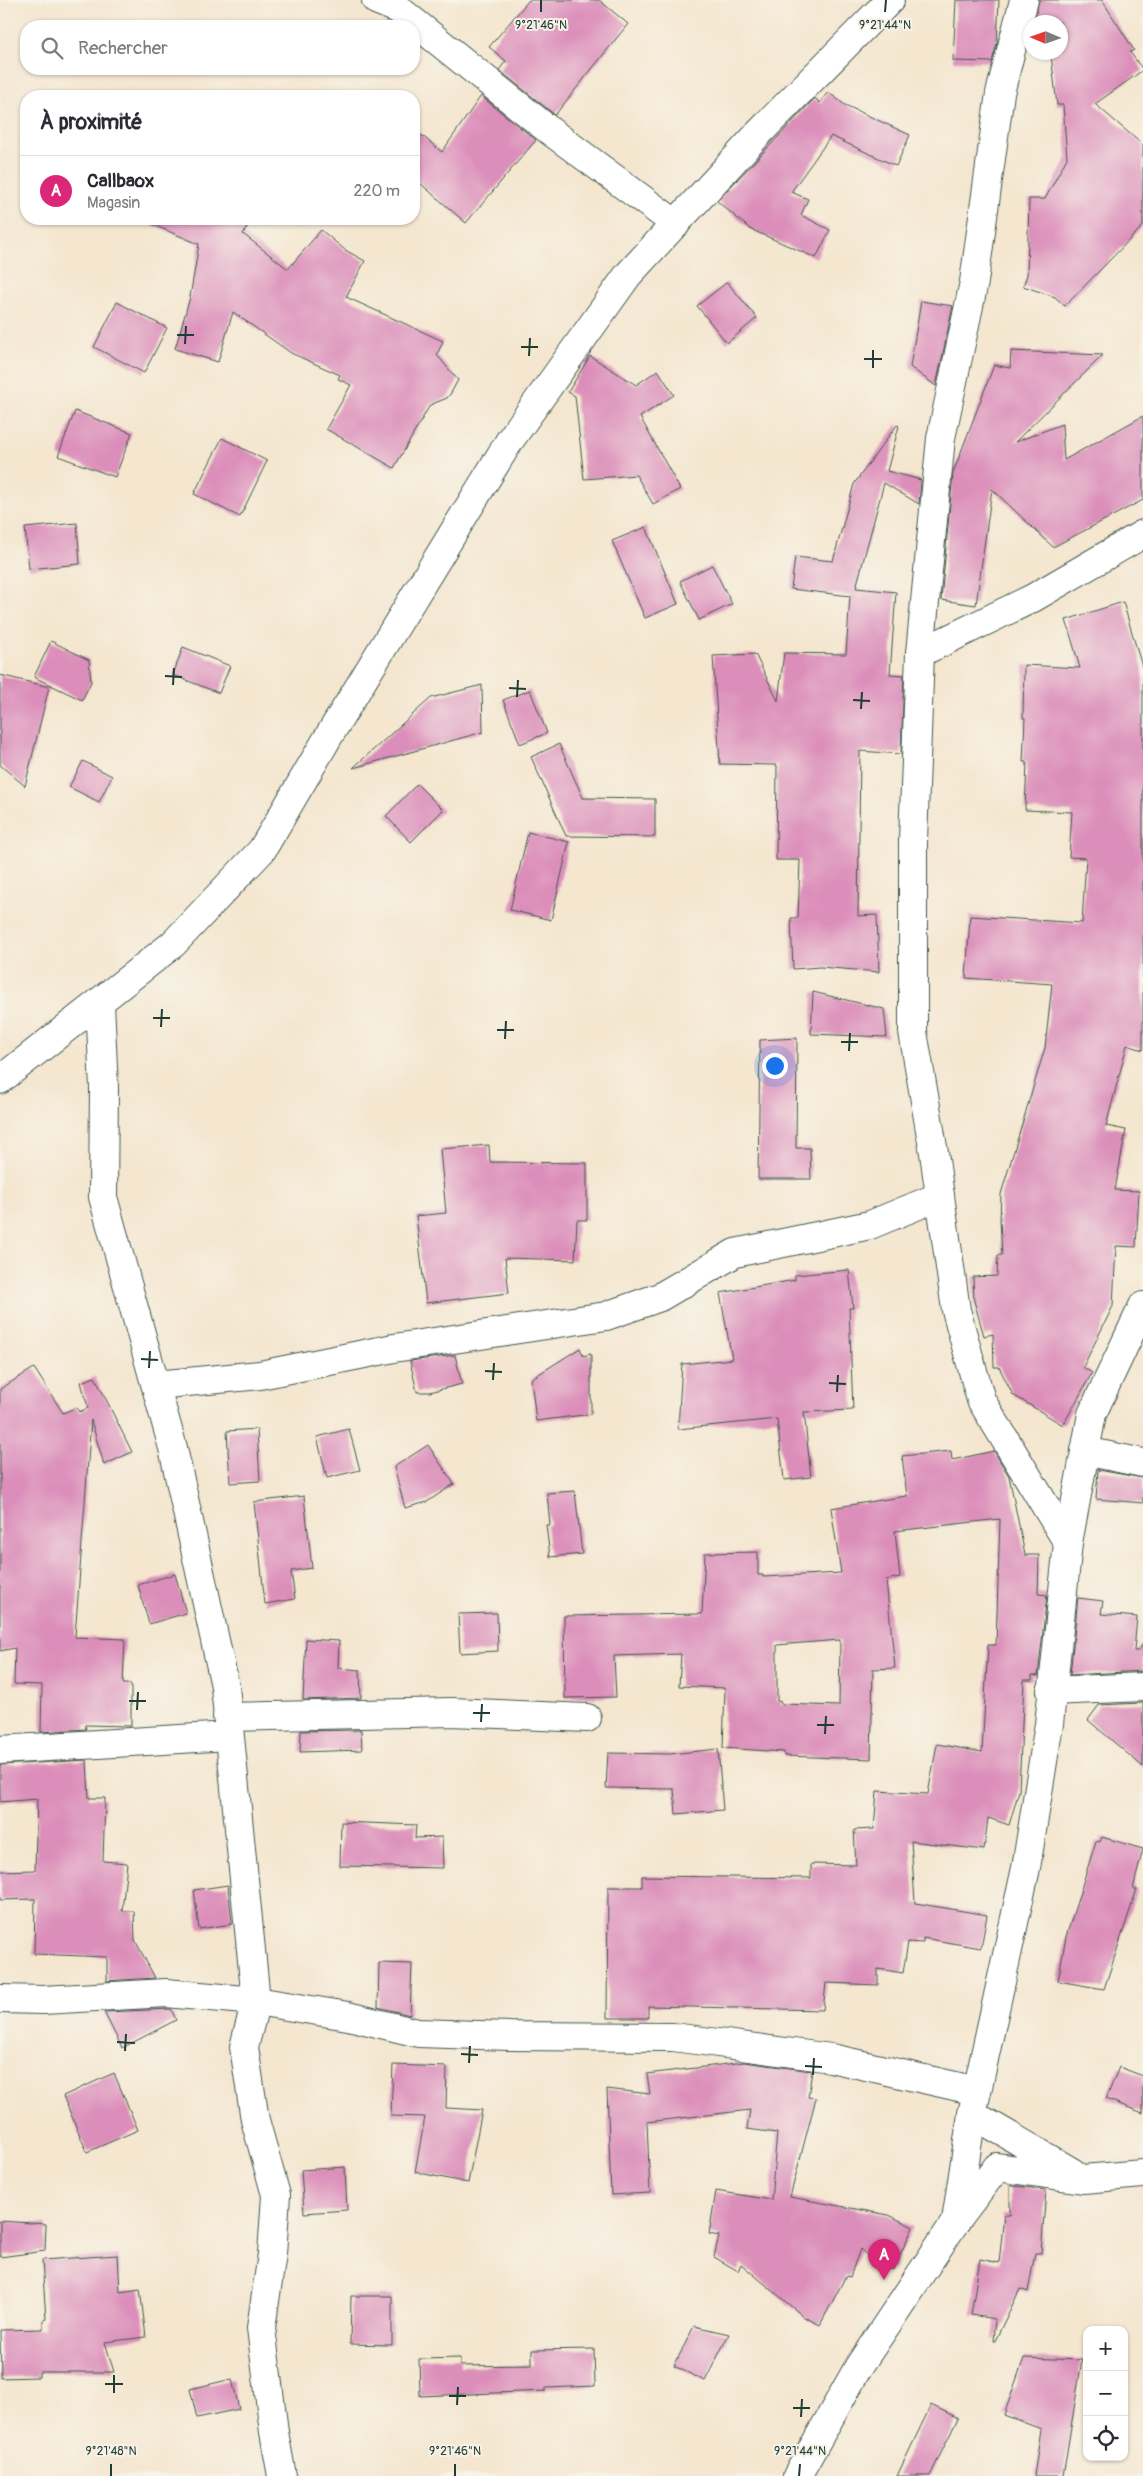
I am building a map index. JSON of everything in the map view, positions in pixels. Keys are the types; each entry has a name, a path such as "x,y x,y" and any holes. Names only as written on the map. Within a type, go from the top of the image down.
{"street":[{"path":"376,0 398,9 412,20"},
{"path":"0,1080 173,944 262,850 330,734 510,440 628,275 760,132 890,0"},
{"path":"1024,0 1000,94 974,282 941,438 920,653 914,841 913,1032 940,1196 956,1310 981,1400 1068,1544"},
{"path":"420,27 550,131 676,224"},
{"path":"920,653 1033,598 1143,534"},
{"path":"100,1003 104,1088 104,1196 173,1448 225,1686 256,2001 244,2046 255,2120 276,2195 272,2254 261,2328 274,2432 282,2476"},
{"path":"156,1386 260,1375 394,1348 606,1316 660,1297 735,1253 870,1224 940,1196"},
{"path":"956,2221 974,2102 1026,1868 1049,1724 1068,1544 1092,1414 1143,1306"},
{"path":"1085,1450 1143,1463"},
{"path":"1051,1691 1143,1687"},
{"path":"0,1750 228,1727 452,1712 587,1718"},
{"path":"0,1999 43,2000 166,1993 256,2001 348,2016 418,2033 510,2036 673,2037 831,2058 974,2102 1083,2179"},
{"path":"798,2476 859,2366 956,2221 997,2167 1083,2179 1143,2174"}],"building":[{"path":"529,0 599,0 628,24 555,115 499,70 506,61 489,47"},
{"path":"956,0 999,0 997,43 992,62 953,61"},
{"path":"1039,0 1102,0 1134,50 1130,52 1143,70 1095,104 1143,145 1143,226 1065,306 1055,297 1023,286 1027,275 1029,199 1045,199 1067,158 1063,105 1057,105 1052,60 1068,60 1068,15 1036,15"},
{"path":"828,92 845,105 910,135 896,166 831,136 791,192 808,199 801,215 830,230 816,258 750,229 717,201 815,98 820,103"},
{"path":"481,96 536,140 466,223 420,183 420,134 442,152"},
{"path":"153,225 248,225 243,234 288,269 321,230 345,250 365,261 346,297 443,341 437,355 458,380 447,398 430,405 394,468 326,429 351,385 338,379 340,375 291,353 233,312 218,362 175,349 190,297 199,244"},
{"path":"727,282 757,318 727,343 697,306"},
{"path":"921,301 953,306 936,386 910,367"},
{"path":"117,302 167,328 144,373 94,347"},
{"path":"1011,351 1103,355 1015,442 1062,424 1064,460 1143,416 1143,500 1053,547 992,489 976,605 941,600 953,473 994,365 1010,368"},
{"path":"590,356 636,385 658,370 674,395 640,417 680,489 653,504 636,475 584,479 575,396 568,392"},
{"path":"75,411 132,433 115,477 58,456"},
{"path":"897,425 899,426 887,471 921,480 919,504 884,483 856,588 896,592 890,674 904,675 901,754 860,751 858,916 877,915 879,972 820,967 793,969 791,918 798,918 800,860 776,860 777,765 720,764 713,656 755,654 778,701 784,653 846,654 850,596 791,589 795,557 833,561 854,484"},
{"path":"222,438 267,461 240,517 194,494"},
{"path":"77,523 80,564 29,569 25,528"},
{"path":"646,527 678,604 645,618 612,541"},
{"path":"712,565 732,604 699,620 680,581"},
{"path":"1123,602 1143,670 1143,1050 1127,1045 1106,1126 1126,1130 1115,1190 1139,1191 1136,1247 1116,1246 1113,1306 1083,1367 1092,1373 1063,1425 1013,1395 999,1367 994,1367 993,1334 984,1336 974,1301 973,1277 997,1276 998,1255 1002,1255 1001,1194 1045,1048 1052,984 966,978 970,916 1082,923 1086,858 1069,857 1072,812 1025,810 1027,762 1023,762 1025,718 1023,718 1024,665 1080,668 1066,620"},
{"path":"51,641 89,660 91,682 82,700 34,677"},
{"path":"183,647 230,666 219,693 173,675"},
{"path":"0,675 49,687 25,786 0,765"},
{"path":"482,685 483,732 353,768 431,698"},
{"path":"530,690 547,733 520,744 503,700"},
{"path":"559,744 583,798 655,799 655,837 566,836 531,757"},
{"path":"83,761 112,776 99,802 69,787"},
{"path":"417,784 443,810 411,842 386,816"},
{"path":"528,832 569,842 551,920 510,910"},
{"path":"813,992 884,1009 887,1037 811,1034"},
{"path":"797,1038 796,1148 810,1148 811,1179 758,1179 760,1040"},
{"path":"489,1145 490,1162 587,1163 587,1220 577,1220 575,1260 505,1258 509,1293 426,1303 416,1216 446,1213 440,1149"},
{"path":"849,1270 853,1308 849,1308 853,1410 804,1412 811,1477 784,1480 777,1419 678,1429 682,1364 732,1359 720,1293 795,1280 795,1275"},
{"path":"580,1348 583,1356 591,1354 591,1414 536,1421 531,1379"},
{"path":"455,1355 462,1384 430,1392 417,1392 410,1361"},
{"path":"34,1368 63,1413 77,1407 79,1412 88,1408 81,1382 95,1377 132,1452 104,1465 91,1420 75,1637 125,1639 123,1684 131,1684 131,1726 85,1725 86,1729 41,1732 42,1685 14,1684 15,1648 0,1651 0,1389"},
{"path":"257,1429 260,1481 230,1483 227,1431"},
{"path":"349,1429 360,1470 327,1478 317,1437"},
{"path":"428,1445 454,1484 427,1502 405,1508 394,1467"},
{"path":"951,1451 952,1460 994,1451 1009,1476 1025,1555 1039,1555 1038,1594 1047,1595 1038,1676 1032,1675 1032,1680 1024,1680 1019,1791 1009,1825 988,1818 984,1850 911,1841 915,1903 987,1915 981,1948 923,1938 923,1943 908,1942 903,1973 878,1969 878,1985 826,1983 823,2010 648,2006 648,2018 607,2018 608,1887 642,1887 642,1876 811,1878 811,1864 856,1865 854,1830 874,1829 877,1791 928,1794 937,1744 982,1752 988,1645 996,1645 1000,1519 895,1531 900,1577 886,1580 895,1668 873,1669 871,1759 784,1756 784,1752 723,1748 725,1688 679,1686 681,1654 614,1656 616,1697 565,1698 564,1616 702,1614 705,1553 758,1552 758,1575 763,1575 763,1577 841,1573 831,1508 907,1496 902,1456","holes":["840,1640 839,1706 781,1704 781,1702 777,1701 777,1645"]},
{"path":"1098,1470 1143,1478 1143,1503 1096,1499"},
{"path":"575,1491 582,1554 550,1557 546,1525 550,1525 547,1493"},
{"path":"304,1496 312,1568 291,1571 295,1599 265,1604 254,1502"},
{"path":"175,1574 186,1613 149,1624 138,1585"},
{"path":"1078,1598 1103,1601 1101,1614 1137,1617 1134,1651 1138,1651 1143,1644 1143,1671 1070,1675"},
{"path":"497,1613 498,1651 460,1653 458,1614"},
{"path":"306,1639 339,1641 338,1668 360,1670 361,1698 303,1700"},
{"path":"1143,1703 1143,1767 1088,1720 1099,1705"},
{"path":"361,1730 362,1750 300,1752 301,1731"},
{"path":"718,1749 723,1810 676,1814 674,1789 606,1788 608,1753 670,1754"},
{"path":"87,1760 89,1798 105,1798 103,1861 127,1863 122,1911 134,1911 135,1940 155,1978 107,1981 107,1957 34,1954 35,1899 0,1900 0,1871 35,1870 37,1799 0,1802 0,1765"},
{"path":"341,1822 416,1825 415,1838 442,1837 443,1868 340,1866"},
{"path":"1102,1837 1143,1849 1133,1889 1137,1889 1104,1989 1058,1981 1066,1937 1096,1841 1100,1842"},
{"path":"228,1885 232,1924 199,1929 194,1890"},
{"path":"379,1963 412,1964 410,2015 378,2007"},
{"path":"171,2009 176,2020 122,2048 104,2012"},
{"path":"744,2062 812,2071 808,2097 816,2098 790,2197 889,2215 913,2227 893,2270 885,2265 882,2268 860,2249 850,2277 846,2276 820,2325 804,2317 741,2264 738,2271 714,2257 719,2236 709,2234 716,2191 771,2200 777,2133 747,2129 750,2110 647,2122 650,2193 611,2195 607,2089 650,2094 647,2074"},
{"path":"393,2065 447,2067 446,2108 482,2110 468,2183 415,2172 425,2117 391,2116"},
{"path":"1119,2067 1143,2076 1143,2113 1106,2099"},
{"path":"114,2073 138,2130 87,2152 63,2096"},
{"path":"345,2167 347,2210 304,2213 301,2170"},
{"path":"1010,2185 1046,2190 1041,2253 1035,2253 1028,2292 1020,2289 995,2341 993,2341 995,2319 971,2315 980,2259 999,2263 1004,2215 1010,2215"},
{"path":"0,2221 46,2224 45,2251 0,2257"},
{"path":"118,2255 120,2292 140,2289 146,2337 105,2342 114,2372 39,2372 39,2377 1,2378 0,2330 43,2329 43,2320 46,2319 42,2260"},
{"path":"351,2296 392,2296 392,2345 350,2344"},
{"path":"694,2326 729,2334 705,2381 674,2366"},
{"path":"594,2349 595,2386 546,2388 546,2391 420,2396 419,2359 460,2358 460,2366 532,2365 532,2350"},
{"path":"1024,2358 1082,2360 1063,2476 1034,2476 1041,2429 1004,2415"},
{"path":"232,2379 239,2409 197,2418 190,2389"},
{"path":"931,2405 958,2418 930,2476 897,2476"}],"place":[{"name":"Callbaox","path":"884,2280"}]}
